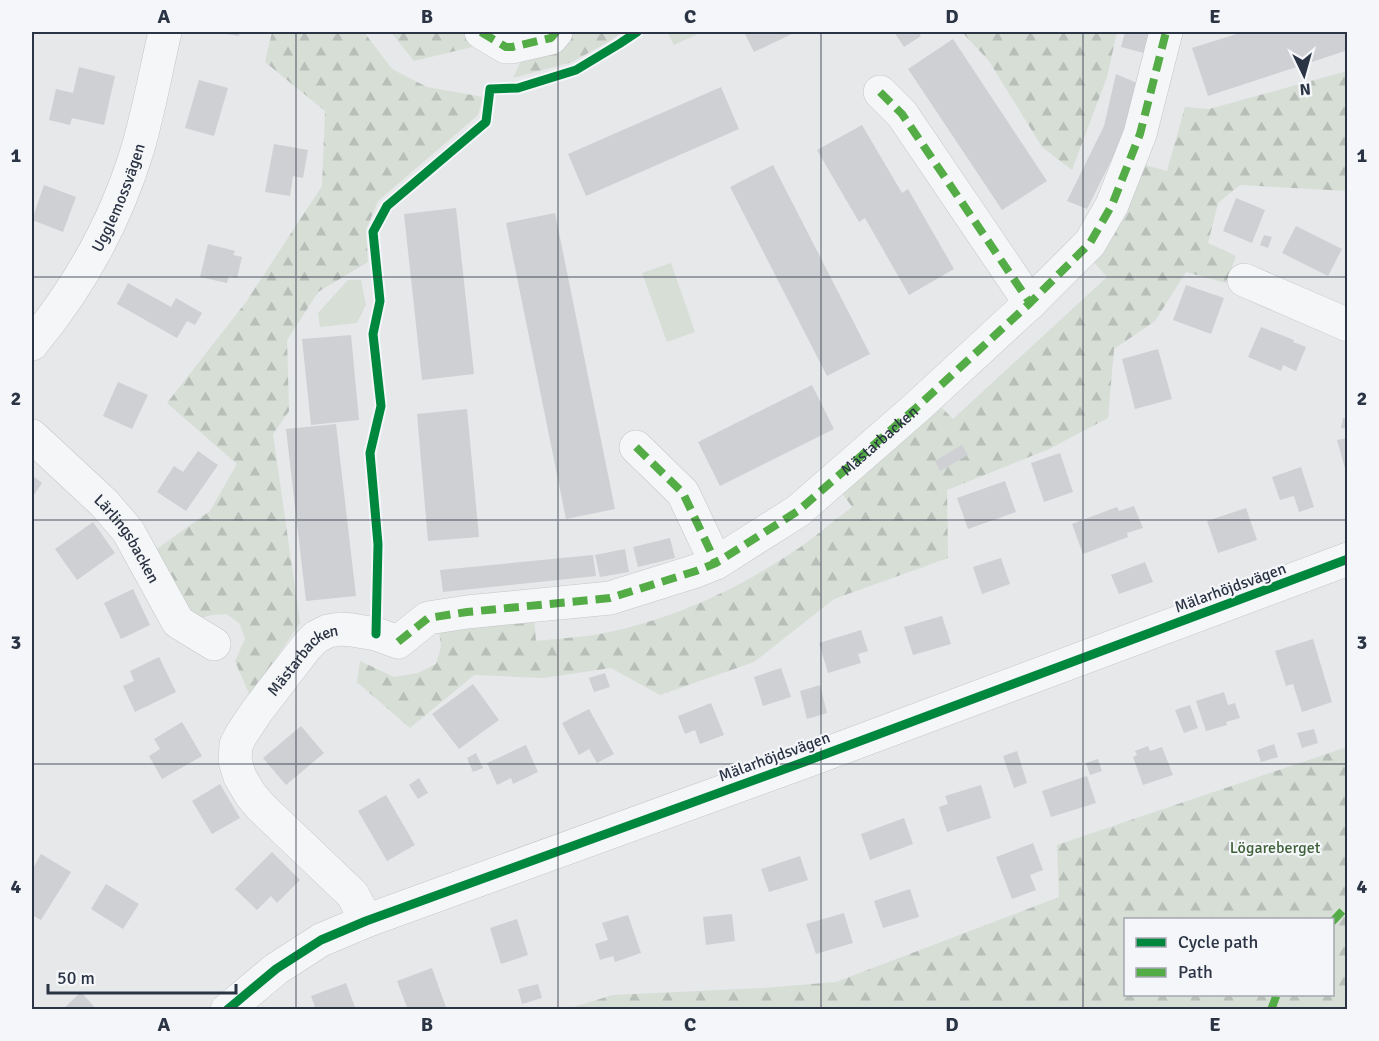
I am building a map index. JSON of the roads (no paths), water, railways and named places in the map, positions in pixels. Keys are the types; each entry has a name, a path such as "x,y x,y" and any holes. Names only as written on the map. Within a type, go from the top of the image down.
{"street":[{"name":"Ugglemossvägen","path":"32,344 50,323 76,285 96,251 111,218 138,148 165,32"},
{"path":"482,32 506,47 512,47 551,38 556,32"},
{"name":"Mästarbacken","path":"366,921 353,895 250,794 240,777 235,761 236,745 241,735 275,686 316,637 328,631 352,630 376,634 398,642 428,618 610,598 716,563 798,511 916,408 1030,303 1090,243 1112,205 1140,134 1166,32"},
{"path":"880,92 902,114 1030,303"},
{"path":"1245,280 1347,325"},
{"name":"Lärlingsbacken","path":"32,436 104,503 128,531 178,622 214,644"},
{"path":"636,447 683,493 716,563"},
{"name":"Mälarhöjdsvägen","path":"226,1010 276,969 321,940 366,921 749,782 1347,559"}],"park label":[{"name":"Lögareberget","path":"1275,847"}]}
